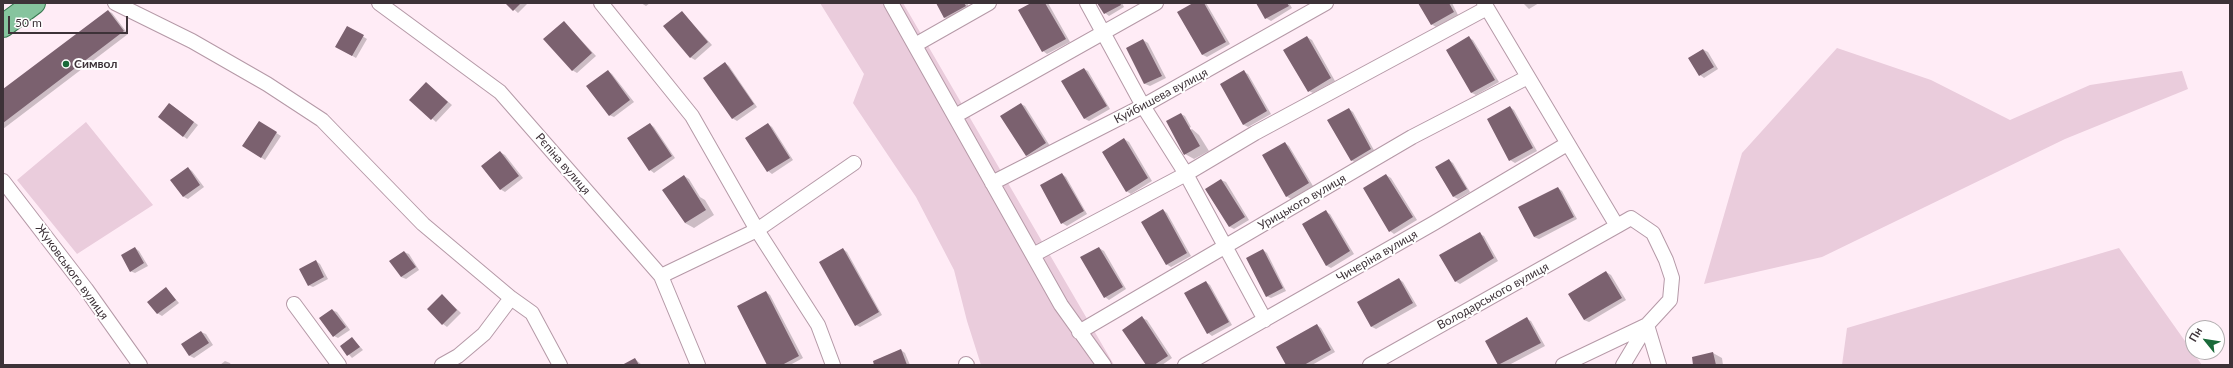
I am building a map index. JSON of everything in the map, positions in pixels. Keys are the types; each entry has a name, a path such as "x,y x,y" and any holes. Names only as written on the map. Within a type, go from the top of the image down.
{"main road":[{"path":"3,26 34,3"}],"street":[{"path":"115,3 192,41 267,84 322,120 423,224 511,298 532,313 560,365"},
{"name":"Рєпіна вулиця","path":"379,3 500,92 661,276 698,365"},
{"path":"601,3 692,116 757,230 818,325 833,365"},
{"path":"891,3 1033,255 1079,332 1104,365"},
{"path":"915,45 989,3"},
{"path":"1087,3 1143,106 1186,174 1265,320"},
{"path":"954,116 1156,3"},
{"name":"Куйбишева вулиця","path":"992,183 1143,106 1326,3"},
{"path":"1033,255 1186,174 1256,133 1486,6 1617,226"},
{"name":"Урицького вулиця","path":"1079,332 1412,137 1528,77"},
{"name":"Чичеріна вулиця","path":"1185,365 1567,144"},
{"path":"661,276 757,230 854,163"},
{"name":"Жуковського вулиця","path":"3,181 57,251 140,365"},
{"name":"Володарського вулиця","path":"1370,365 1631,218 1653,233 1672,278 1670,300 1647,325"},
{"path":"442,365 458,356 484,334 511,298"},
{"path":"294,304 340,365"},
{"path":"1563,365 1647,325"},
{"path":"1623,365 1647,325"},
{"path":"1647,325 1659,365"}],"shaded area":[{"path":"820,3 903,3 1114,365 981,365 967,321 954,270 916,197 853,103 864,74"},
{"path":"1837,48 1931,80 2010,120 2090,85 2182,71 2188,89 2065,139 1822,257 1704,284 1742,153"},
{"path":"86,122 153,205 77,254 17,180"},
{"path":"2119,248 2185,341 2185,360 2198,360 2202,365 1842,365 1847,328"}],"building":[{"path":"505,3 521,3 513,11"},
{"path":"936,3 964,3 966,6 944,18"},
{"path":"1031,3 1045,3 1066,39 1042,52 1018,10"},
{"path":"1097,3 1120,3 1121,5 1104,14"},
{"path":"1193,3 1204,3 1226,42 1202,55 1177,12"},
{"path":"1256,3 1287,3 1289,6 1265,19"},
{"path":"1418,3 1449,3 1454,12 1431,25"},
{"path":"108,10 124,31 3,123 3,89"},
{"path":"682,11 708,42 690,58 663,26"},
{"path":"564,21 592,53 572,71 543,39"},
{"path":"347,26 364,35 352,56 335,47"},
{"path":"1307,36 1331,78 1308,92 1283,50"},
{"path":"1469,36 1495,80 1471,93 1446,50"},
{"path":"1143,39 1162,76 1144,84 1126,48"},
{"path":"1703,49 1714,67 1699,76 1688,58"},
{"path":"725,62 754,104 732,119 703,78"},
{"path":"1084,68 1107,106 1084,119 1061,81"},
{"path":"608,70 630,100 609,116 586,86"},
{"path":"1244,70 1267,111 1243,125 1220,84"},
{"path":"426,82 448,102 431,120 409,100"},
{"path":"169,103 194,122 183,137 158,117"},
{"path":"1021,103 1046,143 1026,156 1000,116"},
{"path":"1510,106 1533,148 1509,161 1487,119"},
{"path":"1349,108 1371,149 1351,161 1327,120"},
{"path":"1181,113 1200,146 1184,155 1166,121"},
{"path":"259,121 277,132 261,158 242,146"},
{"path":"650,123 672,156 649,171 627,138"},
{"path":"768,123 790,158 767,172 745,138"},
{"path":"1124,138 1148,178 1126,192 1102,152"},
{"path":"1285,142 1309,183 1286,197 1262,155"},
{"path":"500,151 519,176 500,190 481,166"},
{"path":"1449,159 1467,189 1453,197 1435,167"},
{"path":"188,167 200,185 183,197 170,180"},
{"path":"1062,173 1084,211 1061,224 1040,185"},
{"path":"1386,174 1413,217 1389,232 1363,188"},
{"path":"684,175 706,210 685,223 662,190"},
{"path":"1221,179 1245,217 1229,227 1205,189"},
{"path":"1558,187 1574,217 1534,237 1518,207"},
{"path":"1163,209 1187,253 1166,265 1141,222"},
{"path":"1326,210 1350,251 1326,266 1302,224"},
{"path":"1480,232 1494,258 1455,282 1439,255"},
{"path":"135,247 144,263 130,272 121,255"},
{"path":"1099,247 1123,287 1104,298 1080,257"},
{"path":"843,248 879,312 855,326 819,262"},
{"path":"1263,249 1283,288 1266,297 1246,258"},
{"path":"404,251 416,267 401,277 389,261"},
{"path":"316,260 324,277 308,286 299,269"},
{"path":"1606,271 1622,298 1584,320 1568,294"},
{"path":"1399,278 1413,303 1371,327 1357,302"},
{"path":"1206,281 1229,322 1207,334 1184,293"},
{"path":"166,287 176,300 157,314 147,302"},
{"path":"766,291 799,356 782,365 767,365 737,306"},
{"path":"442,294 457,310 442,325 427,309"},
{"path":"332,309 346,327 333,337 319,318"},
{"path":"1142,316 1168,356 1154,365 1146,365 1122,330"},
{"path":"1527,317 1541,343 1498,365 1485,341"},
{"path":"1317,324 1331,350 1304,365 1286,365 1276,347"},
{"path":"201,331 209,343 189,356 181,344"},
{"path":"352,337 360,347 347,356 340,346"},
{"path":"901,349 907,365 874,365 873,361"},
{"path":"1713,352 1716,365 1693,365 1692,357"},
{"path":"635,358 639,365 622,365"}],"place":[{"name":"Символ","path":"66,64"}]}
